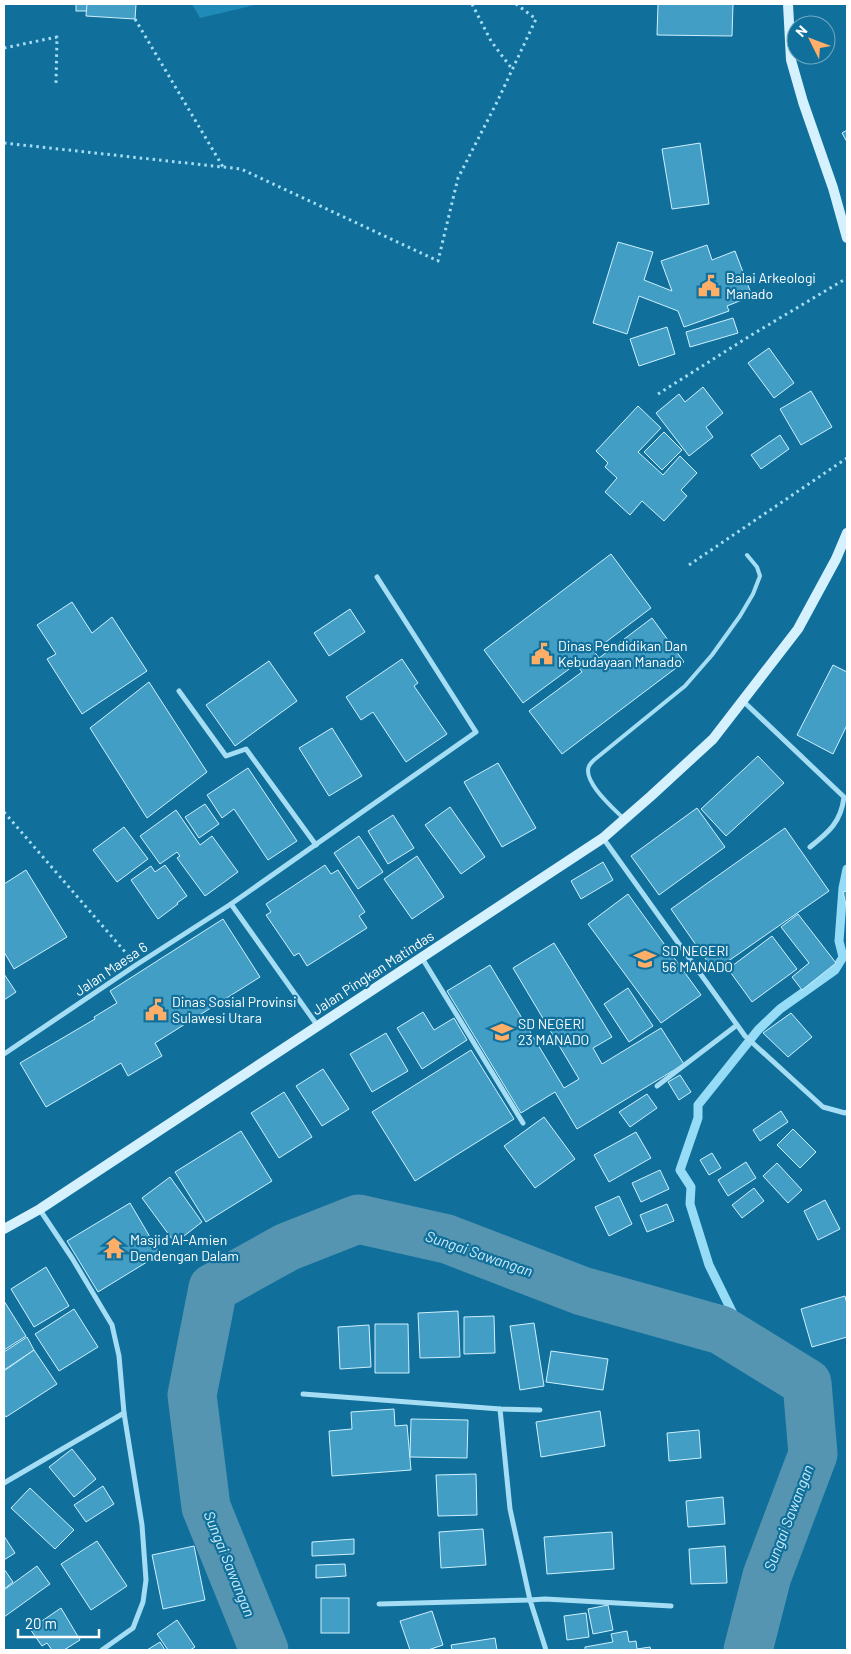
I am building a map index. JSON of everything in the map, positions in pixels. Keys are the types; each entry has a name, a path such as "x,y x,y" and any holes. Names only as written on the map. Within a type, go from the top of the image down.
{"street":[{"path":"788,4 791,60 803,102 833,188 847,238"},
{"name":"Jalan Pingkan Matindas","path":"4,1230 40,1209 603,838 713,740 798,630 836,559 847,533"},
{"name":"Jalan Maesa 6","path":"4,1054 231,904 476,732 377,577"},
{"path":"180,691 226,756 246,749 316,845"},
{"path":"743,701 844,797 842,812 830,831 810,847"},
{"path":"603,838 745,1036 824,1107 847,1112"},
{"path":"231,904 317,1025"},
{"path":"422,958 523,1123"},
{"path":"657,1086 737,1025"},
{"path":"40,1209 112,1325 119,1356 124,1414 142,1525 146,1580 143,1602 133,1628 102,1650"},
{"path":"303,1394 500,1409 540,1410"},
{"path":"500,1409 510,1509 530,1600 546,1650"},
{"path":"4,1483 124,1414"},
{"path":"379,1604 544,1599 671,1606"}],"lane":[{"path":"624,820 597,791 588,776 588,767 594,760 685,686 712,655 740,616 753,594 760,576 757,566 747,555"}],"path":[{"path":"472,4 491,41 512,69"},
{"path":"4,143 241,170 438,261 458,178 536,19 516,4"},
{"path":"135,19 223,167"},
{"path":"4,48 57,37 56,84"},
{"path":"658,394 847,278"},
{"path":"689,566 847,458"},
{"path":"4,812 136,965"}],"shaded area":[{"path":"192,4 256,4 200,18"}],"building":[{"path":"76,4 125,4 125,11 76,11"},
{"path":"87,4 136,4 135,19 86,16"},
{"path":"658,4 733,4 732,36 657,35"},
{"path":"847,130 847,142 842,133"},
{"path":"700,143 709,204 672,209 662,149"},
{"name":"Balai Arkeologi Manado","path":"618,242 653,252 644,280 672,291 661,261 707,245 712,260 735,251 752,296 727,306 729,311 684,327 678,311 639,296 627,334 593,323"},
{"path":"733,318 738,333 690,347 686,332"},
{"path":"667,327 675,354 639,366 630,339"},
{"path":"769,348 794,383 774,398 748,363"},
{"path":"703,387 723,413 706,427 713,437 689,456 656,413 679,394 685,402"},
{"path":"811,391 832,427 801,445 780,409"},
{"path":"638,406 661,428 638,452 663,475 680,456 697,473 681,490 687,496 664,521 642,501 630,515 605,492 617,478 605,467 608,463 596,451"},
{"path":"664,432 682,450 662,470 644,452"},
{"path":"780,435 789,449 761,469 751,455"},
{"name":"Dinas Pendidikan Dan Kebudayaan Manado","path":"611,554 651,608 594,651 599,658 652,618 684,662 562,754 529,711 582,672 576,664 523,703 484,650"},
{"path":"72,602 92,633 112,617 147,671 82,714 47,659 56,654 37,625"},
{"path":"350,609 365,632 329,656 314,633"},
{"path":"402,659 418,683 414,686 447,734 406,762 373,712 361,720 346,697"},
{"path":"269,661 297,701 235,746 206,705"},
{"path":"833,665 847,672 847,725 833,754 797,735"},
{"path":"149,682 207,772 147,818 90,728"},
{"path":"332,728 362,776 329,796 299,748"},
{"path":"758,756 784,783 726,836 701,809"},
{"path":"498,763 536,828 502,847 464,782"},
{"path":"248,768 297,841 268,860 234,809 222,818 207,795"},
{"path":"205,804 219,824 199,838 185,817"},
{"path":"450,807 485,857 461,874 425,825"},
{"path":"697,808 725,847 659,895 631,856"},
{"path":"176,810 200,845 212,836 238,872 205,896 177,858 180,856 177,852 160,864 140,836"},
{"path":"393,815 414,848 388,864 368,831"},
{"path":"124,827 148,859 117,882 93,850"},
{"path":"785,828 829,891 714,971 671,909"},
{"path":"359,836 383,872 358,889 334,853"},
{"path":"417,856 444,897 412,919 384,879"},
{"path":"603,862 613,880 581,899 571,881"},
{"path":"165,865 187,896 158,919 131,880 151,866 155,872"},
{"path":"325,865 331,874 338,870 365,912 359,916 367,928 307,966 299,953 294,956 266,915 271,912 266,904"},
{"path":"26,870 67,937 14,969 4,952 4,884"},
{"path":"847,891 847,909 843,892"},
{"name":"SD NEGERI 56 MANADO","path":"628,894 701,995 661,1023 588,924"},
{"path":"798,914 836,963 802,990 792,977 809,963 781,927"},
{"name":"Dinas Sosial Provinsi Sulawesi Utara","path":"223,919 260,977 155,1043 162,1056 128,1076 121,1063 46,1107 20,1063 95,1019 94,1017 117,1003 110,991"},
{"path":"772,936 797,969 752,1002 728,969"},
{"name":"SD NEGERI 23 MANADO","path":"554,943 612,1037 593,1048 602,1064 661,1028 684,1064 577,1129 555,1092 521,1113 447,991 490,965 564,1088 579,1079 513,968"},
{"path":"4,974 16,992 4,1000"},
{"path":"628,988 653,1026 629,1042 604,1004"},
{"path":"423,1012 434,1030 454,1018 467,1040 422,1069 397,1028"},
{"path":"791,1013 812,1037 788,1057 763,1033"},
{"path":"386,1033 408,1071 372,1092 350,1054"},
{"path":"471,1050 514,1119 415,1181 372,1112"},
{"path":"323,1069 349,1109 322,1126 296,1086"},
{"path":"680,1075 691,1092 679,1100 668,1082"},
{"path":"284,1092 312,1137 279,1158 251,1113"},
{"path":"647,1094 657,1108 630,1127 619,1112"},
{"path":"781,1111 788,1122 760,1141 753,1130"},
{"path":"544,1117 575,1159 535,1188 504,1146"},
{"path":"793,1129 816,1152 800,1168 777,1145"},
{"path":"241,1131 272,1181 206,1222 175,1172"},
{"path":"636,1132 651,1158 609,1182 594,1155"},
{"path":"712,1153 721,1168 709,1175 700,1160"},
{"path":"746,1162 756,1178 728,1196 718,1180"},
{"path":"777,1163 802,1190 788,1203 763,1176"},
{"path":"660,1170 669,1189 641,1202 632,1183"},
{"path":"170,1177 202,1222 175,1243 142,1198"},
{"path":"754,1188 764,1201 742,1218 732,1205"},
{"path":"619,1196 632,1224 609,1236 595,1207"},
{"path":"825,1200 840,1229 818,1240 804,1211"},
{"name":"Masjid Al-Amien Dendengan Dalam","path":"130,1203 160,1254 98,1292 67,1241"},
{"path":"667,1204 674,1221 647,1232 640,1215"},
{"path":"46,1267 69,1306 34,1327 11,1289"},
{"path":"845,1296 847,1304 847,1337 812,1347 801,1309"},
{"path":"4,1301 26,1336 4,1350"},
{"path":"74,1309 98,1347 59,1371 35,1334"},
{"path":"458,1311 460,1357 420,1358 418,1313"},
{"path":"494,1316 495,1353 464,1354 464,1317"},
{"path":"534,1323 544,1386 520,1390 510,1326"},
{"path":"375,1324 408,1324 409,1373 375,1373"},
{"path":"369,1325 371,1367 340,1369 338,1327"},
{"path":"27,1337 34,1350 4,1370 4,1352"},
{"path":"34,1350 57,1384 6,1417 4,1414 4,1371"},
{"path":"551,1351 608,1359 603,1390 546,1382"},
{"path":"394,1409 395,1426 407,1425 411,1470 332,1476 329,1431 352,1429 351,1412"},
{"path":"600,1411 605,1446 541,1457 536,1422"},
{"path":"411,1419 468,1420 467,1458 410,1457"},
{"path":"699,1430 701,1458 669,1461 667,1433"},
{"path":"72,1449 96,1479 74,1497 49,1467"},
{"path":"476,1474 477,1515 438,1516 436,1475"},
{"path":"103,1486 114,1504 86,1522 74,1505"},
{"path":"30,1488 74,1530 55,1549 11,1508"},
{"path":"723,1497 725,1524 688,1527 686,1501"},
{"path":"483,1529 486,1565 441,1568 439,1532"},
{"path":"612,1532 614,1569 547,1574 544,1537"},
{"path":"4,1536 15,1553 4,1560"},
{"path":"354,1539 354,1554 312,1556 312,1542"},
{"path":"97,1541 127,1586 91,1610 61,1564"},
{"path":"194,1546 205,1600 163,1609 152,1555"},
{"path":"725,1546 727,1583 691,1584 689,1549"},
{"path":"345,1564 346,1576 316,1578 316,1565"},
{"path":"37,1566 50,1584 4,1617 4,1590"},
{"path":"4,1569 13,1582 4,1589"},
{"path":"321,1598 349,1598 349,1633 321,1633"},
{"path":"608,1605 613,1630 593,1634 588,1609"},
{"path":"61,1608 80,1640 64,1650 52,1650 47,1643 42,1646 30,1629"},
{"path":"432,1611 443,1645 428,1650 410,1650 400,1621"},
{"path":"586,1613 589,1637 567,1640 564,1616"},
{"path":"177,1620 195,1647 190,1650 168,1650 157,1634"},
{"path":"627,1631 629,1642 636,1641 637,1649 650,1647 651,1650 585,1650 585,1647 613,1642 611,1634"},
{"path":"495,1638 497,1650 452,1650 451,1645"},
{"path":"160,1642 165,1650 147,1650"}],"waterway":[{"path":"750,1348 709,1265 690,1204 691,1187 680,1170 698,1118 698,1105 758,1030 780,1009 835,970 843,957 839,941 843,888 847,869"},
{"name":"Sungai Sawangan","path":"264,1650 206,1507 192,1395 213,1288 287,1247 358,1219 447,1239 582,1291 721,1330 807,1383 813,1454 767,1576 748,1650"}],"place":[{"name":"Balai Arkeologi Manado","path":"709,286"},
{"name":"Dinas Pendidikan Dan Kebudayaan Manado","path":"542,654"},
{"name":"SD NEGERI 56 MANADO","path":"645,959"},
{"name":"Dinas Sosial Provinsi Sulawesi Utara","path":"156,1010"},
{"name":"SD NEGERI 23 MANADO","path":"502,1032"},
{"name":"Masjid Al-Amien Dendengan Dalam","path":"114,1248"}]}
